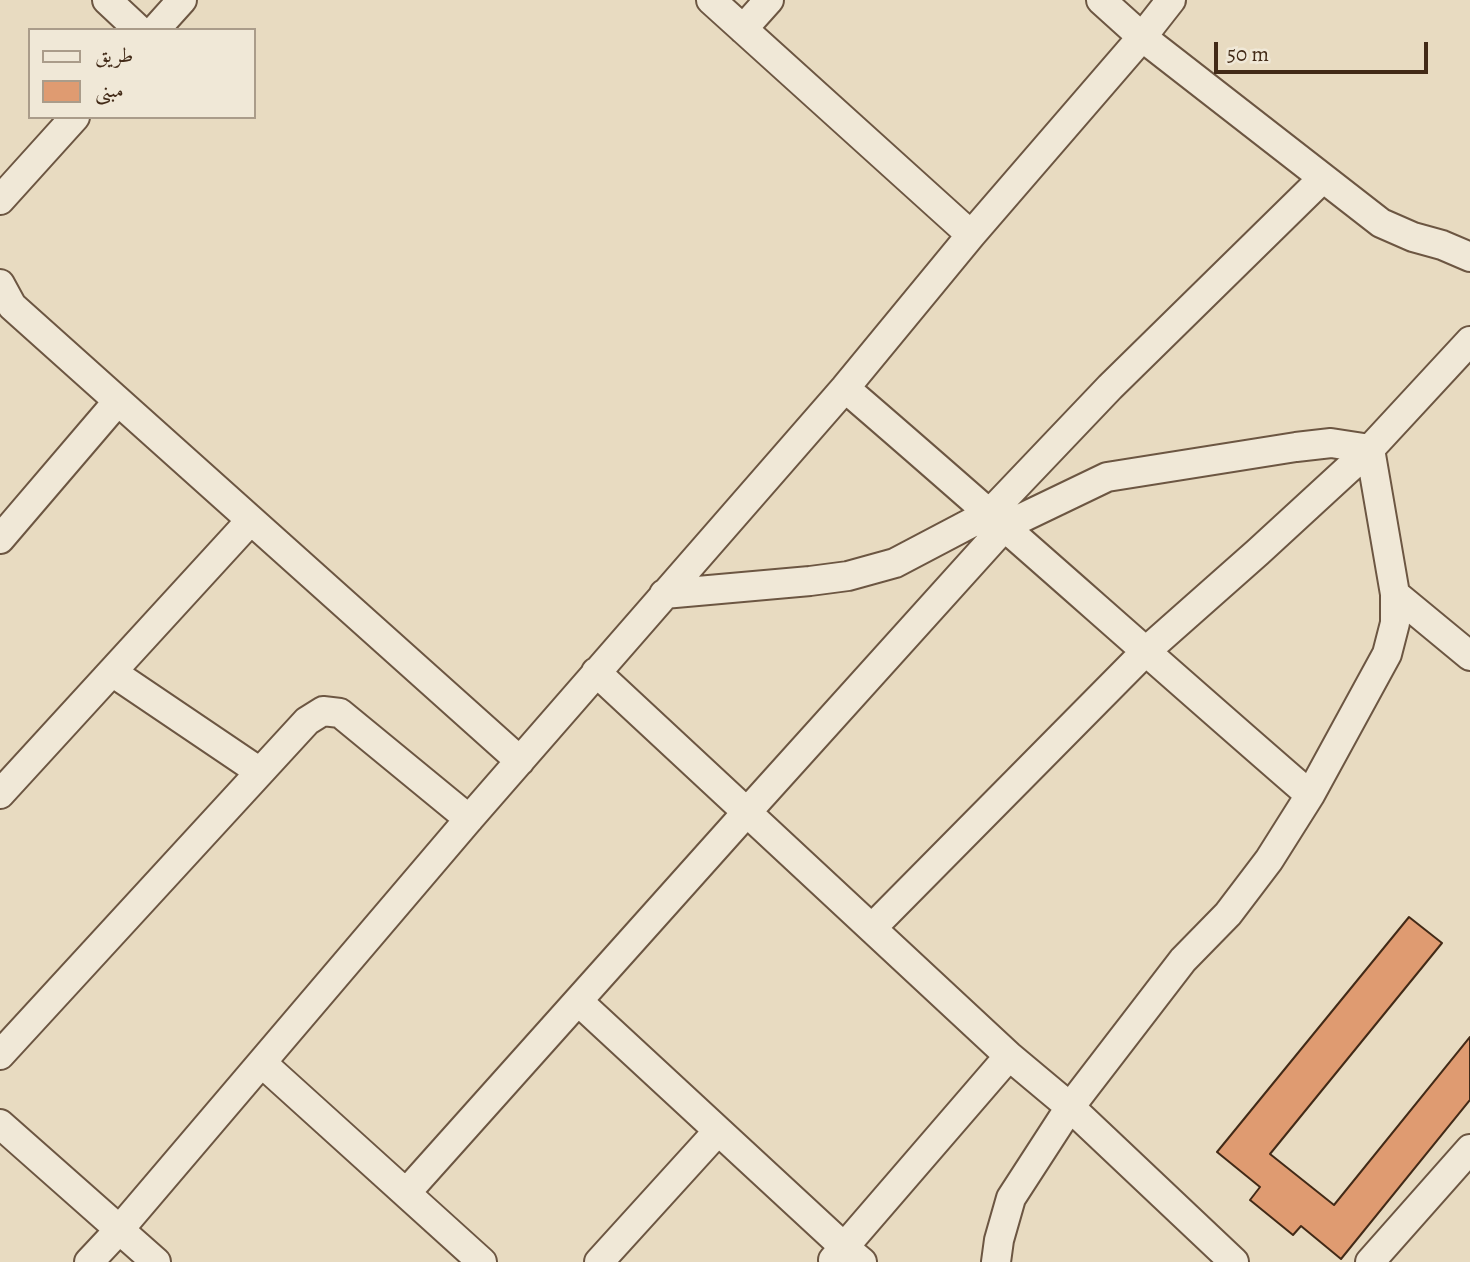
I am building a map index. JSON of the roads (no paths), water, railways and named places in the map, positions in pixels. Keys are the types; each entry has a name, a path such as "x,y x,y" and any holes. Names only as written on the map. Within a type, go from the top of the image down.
{"street":[{"path":"107,0 137,28"},
{"path":"157,28 181,0"},
{"path":"711,0 971,236"},
{"path":"743,29 769,0"},
{"path":"1101,0 1142,37 1381,223 1470,257"},
{"path":"89,1262 596,672 845,388 1171,0"},
{"path":"0,200 73,119"},
{"path":"406,1193 747,812 1110,387 1323,178"},
{"path":"0,284 12,306 520,761"},
{"path":"872,928 1145,652 1370,449 1470,341"},
{"path":"845,388 998,519 1145,652 1310,795"},
{"path":"0,539 118,401"},
{"path":"664,594 848,576 895,563 1107,477 1319,444 1331,443 1370,449"},
{"path":"996,1262 1011,1198 1070,1107 1183,960 1228,914 1269,860 1310,795 1387,654 1395,623 1395,594 1370,449"},
{"path":"0,794 251,520"},
{"path":"1395,594 1470,656"},
{"path":"112,672 260,772"},
{"path":"596,672 1009,1056 1070,1107 1234,1262"},
{"path":"0,1055 307,721 323,712 340,713 469,819"},
{"path":"578,1001 718,1131 845,1257 1009,1056"},
{"path":"262,1063 482,1262"},
{"path":"0,1124 156,1262"},
{"path":"599,1262 718,1131"},
{"path":"1370,1262 1470,1149"}]}
